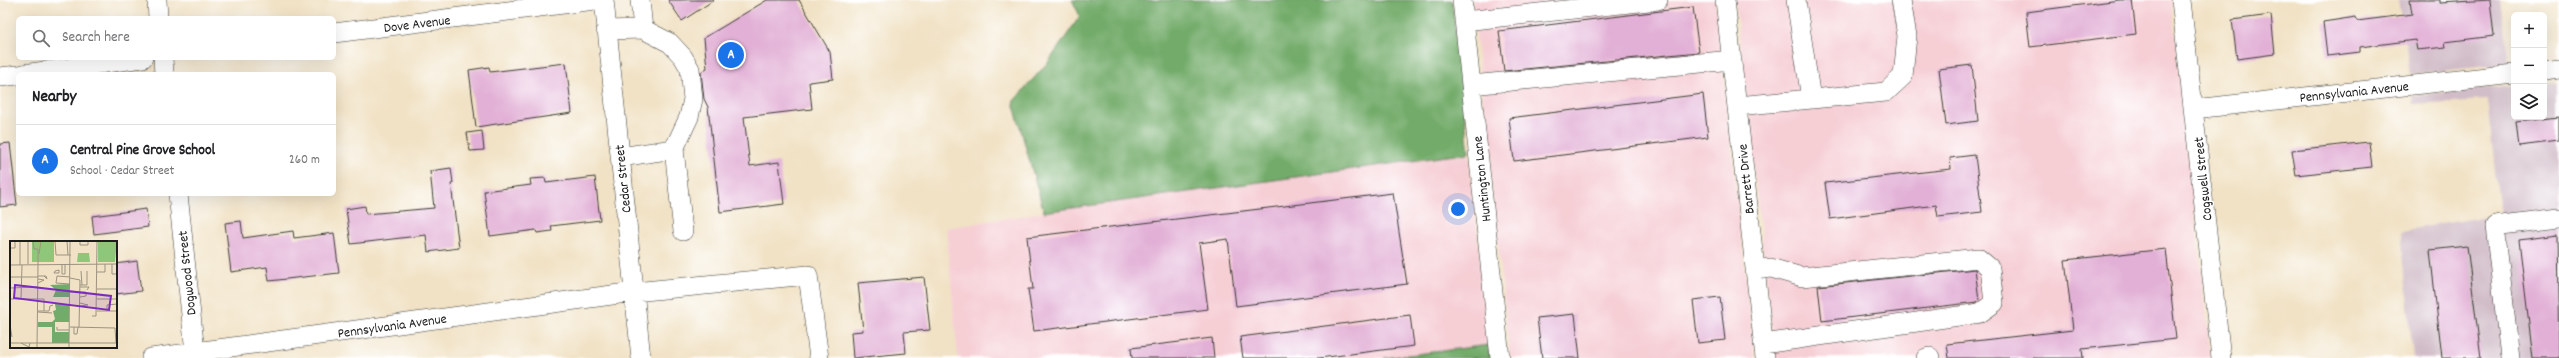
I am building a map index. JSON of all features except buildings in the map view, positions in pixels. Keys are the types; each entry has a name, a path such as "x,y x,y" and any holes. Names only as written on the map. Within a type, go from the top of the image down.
{"street":[{"path":"157,0 158,16"},
{"name":"Dove Avenue","path":"336,33 595,0"},
{"name":"Cedar Street","path":"604,0 641,358"},
{"path":"640,0 644,29"},
{"name":"Huntington Lane","path":"1462,0 1500,358"},
{"path":"1464,21 1658,0"},
{"name":"Barrett Drive","path":"1725,0 1764,351"},
{"path":"1796,0 1810,99"},
{"path":"1737,106 1886,92 1903,76 1907,36 1900,0"},
{"name":"Cogswell Street","path":"2181,0 2220,358"},
{"path":"606,30 644,29 670,43 683,57 690,69 693,99 689,117 674,149 683,231"},
{"path":"38,72 128,60"},
{"path":"162,60 164,72"},
{"path":"1471,85 1732,60"},
{"path":"2547,71 2559,69"},
{"name":"Pennsylvania Avenue","path":"2194,109 2511,74"},
{"path":"0,77 16,75"},
{"path":"620,157 674,149"},
{"name":"Dogwood Street","path":"178,196 195,352"},
{"path":"2510,358 2495,226 2559,218"},
{"path":"1755,270 1771,268 1802,277 1978,258 1990,268 1994,303 1980,313 1764,351"},
{"name":"Pennsylvania Avenue","path":"151,358 634,292 808,275 819,358"}],"shaded area":[{"path":"1472,0 1715,0 1755,358 1510,358"},
{"path":"1735,0 2171,0 2211,358 1775,358"},
{"path":"2399,0 2500,0 2509,64 2410,74"},
{"path":"2559,81 2559,358 2413,358 2401,231 2500,214 2487,100 2413,104 2412,96 2511,85 2511,120 2547,120 2547,82"},
{"path":"1469,153 1489,345 1384,358 958,358 946,228 1044,212"}],"green space":[{"path":"1072,0 1452,0 1469,153 1044,212 1013,102 1049,61 1080,16"},
{"path":"1489,345 1491,358 1384,358"}],"place":[{"name":"Central Pine Grove School","path":"731,55"}]}
